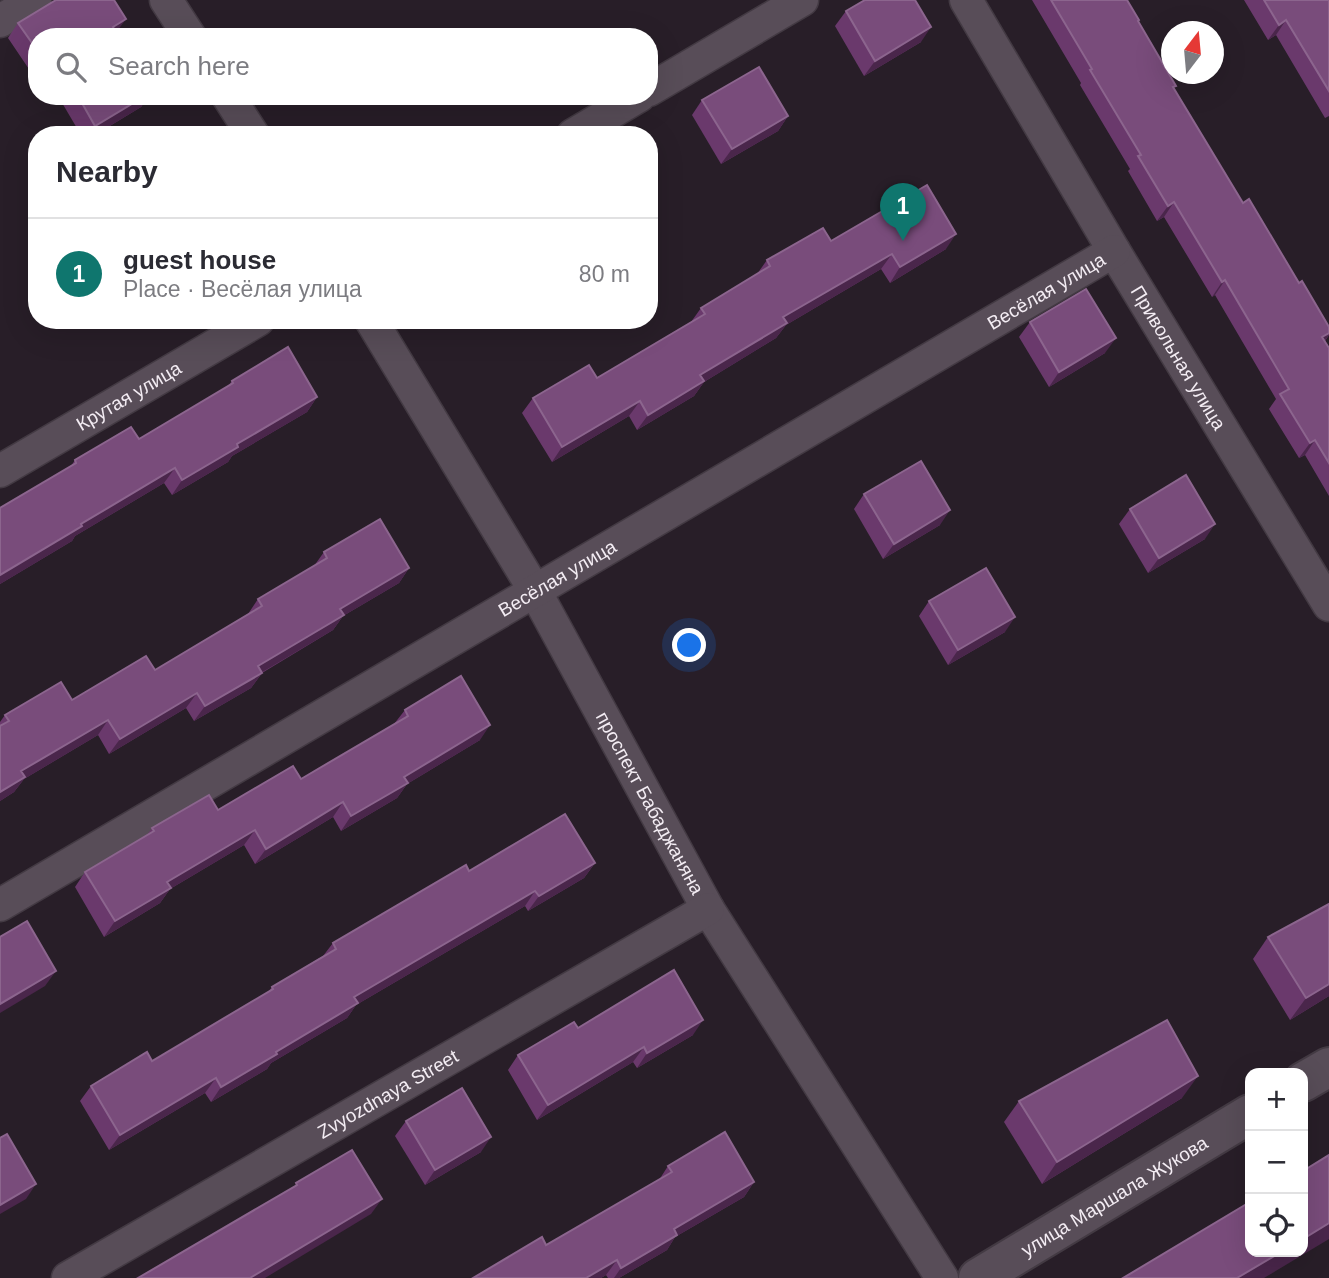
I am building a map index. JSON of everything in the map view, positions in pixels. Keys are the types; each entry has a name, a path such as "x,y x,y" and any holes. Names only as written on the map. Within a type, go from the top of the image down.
{"main road":[{"path":"1308,1079 1329,1067"},
{"name":"улица Маршала Жукова","path":"978,1278 1245,1117"}],"street":[{"path":"0,21 35,0"},
{"path":"166,0 184,28"},
{"path":"658,85 802,0"},
{"name":"Привольная улица","path":"966,0 1114,251 1329,604"},
{"path":"234,105 247,126"},
{"path":"588,126 624,105"},
{"name":"Весёлая улица","path":"0,905 1114,251"},
{"name":"Крутая улица","path":"0,471 243,329"},
{"name":"проспект Бабаджаняна","path":"376,329 535,591 708,909 942,1278"},
{"name":"Zvyozdnaya Street","path":"68,1278 708,909"}],"building":[{"path":"56,0 114,0 126,19 114,28 28,28 28,37 18,23"},
{"path":"865,0 915,0 931,27 875,61 846,11"},
{"path":"1051,0 1127,0 1161,60 1161,84 1175,84 1173,87 1243,203 1249,199 1299,283 1302,281 1329,327 1329,333 1322,337 1329,348 1329,463 1315,440 1310,443 1280,394 1289,389 1225,280 1222,282 1174,202 1168,206 1090,70 1092,69"},
{"path":"1264,0 1329,0 1329,91 1286,20 1279,25"},
{"path":"759,67 788,116 732,149 702,100"},
{"path":"83,105 130,105 95,126"},
{"path":"927,185 956,234 900,267 892,254 783,317 787,323 700,375 704,381 648,415 640,401 562,447 533,398 589,365 597,378 705,314 701,308 770,266 767,260 823,228 831,241"},
{"path":"1086,289 1116,338 1059,372 1030,322"},
{"path":"288,347 317,397 182,480 175,468 0,575 0,508 131,427 139,439"},
{"path":"921,461 950,510 894,544 864,494"},
{"path":"1186,475 1215,524 1159,558 1130,509"},
{"path":"380,519 409,568 340,609 344,615 258,666 262,673 205,706 197,693 120,739 108,720 21,771 25,777 0,792 0,726 9,721 5,715 61,682 72,700 146,656 155,670 262,606 258,599 327,558 324,552"},
{"path":"986,568 1015,617 958,650 929,601"},
{"path":"461,676 490,725 404,777 408,783 351,816 343,802 266,849 255,830 167,882 171,888 115,921 85,872 209,795 218,810 293,766 301,779 408,716 405,710"},
{"path":"565,814 595,863 539,896 535,891 354,997 358,1003 221,1087 216,1078 120,1135 91,1086 147,1052 152,1061 336,949 333,943 466,865 469,871"},
{"path":"1329,904 1329,984 1306,998 1268,937"},
{"path":"27,921 56,971 0,1004 0,937"},
{"path":"674,970 703,1020 647,1053 644,1047 548,1105 518,1055 574,1022 578,1028"},
{"path":"1167,1020 1198,1076 1057,1162 1019,1101"},
{"path":"462,1088 491,1137 435,1170 406,1121"},
{"path":"725,1132 754,1182 674,1229 677,1235 621,1268 617,1260 586,1278 473,1278 542,1237 546,1245 672,1172 668,1166"},
{"path":"7,1134 36,1184 0,1205 0,1138"},
{"path":"352,1150 382,1199 250,1278 138,1278 297,1185 296,1183"},
{"path":"1329,1155 1329,1223 1308,1236 1308,1194 1308,1168"},
{"path":"1245,1205 1245,1257 1273,1257 1237,1278 1123,1278"}],"place":[{"name":"guest house","path":"903,241"}]}
